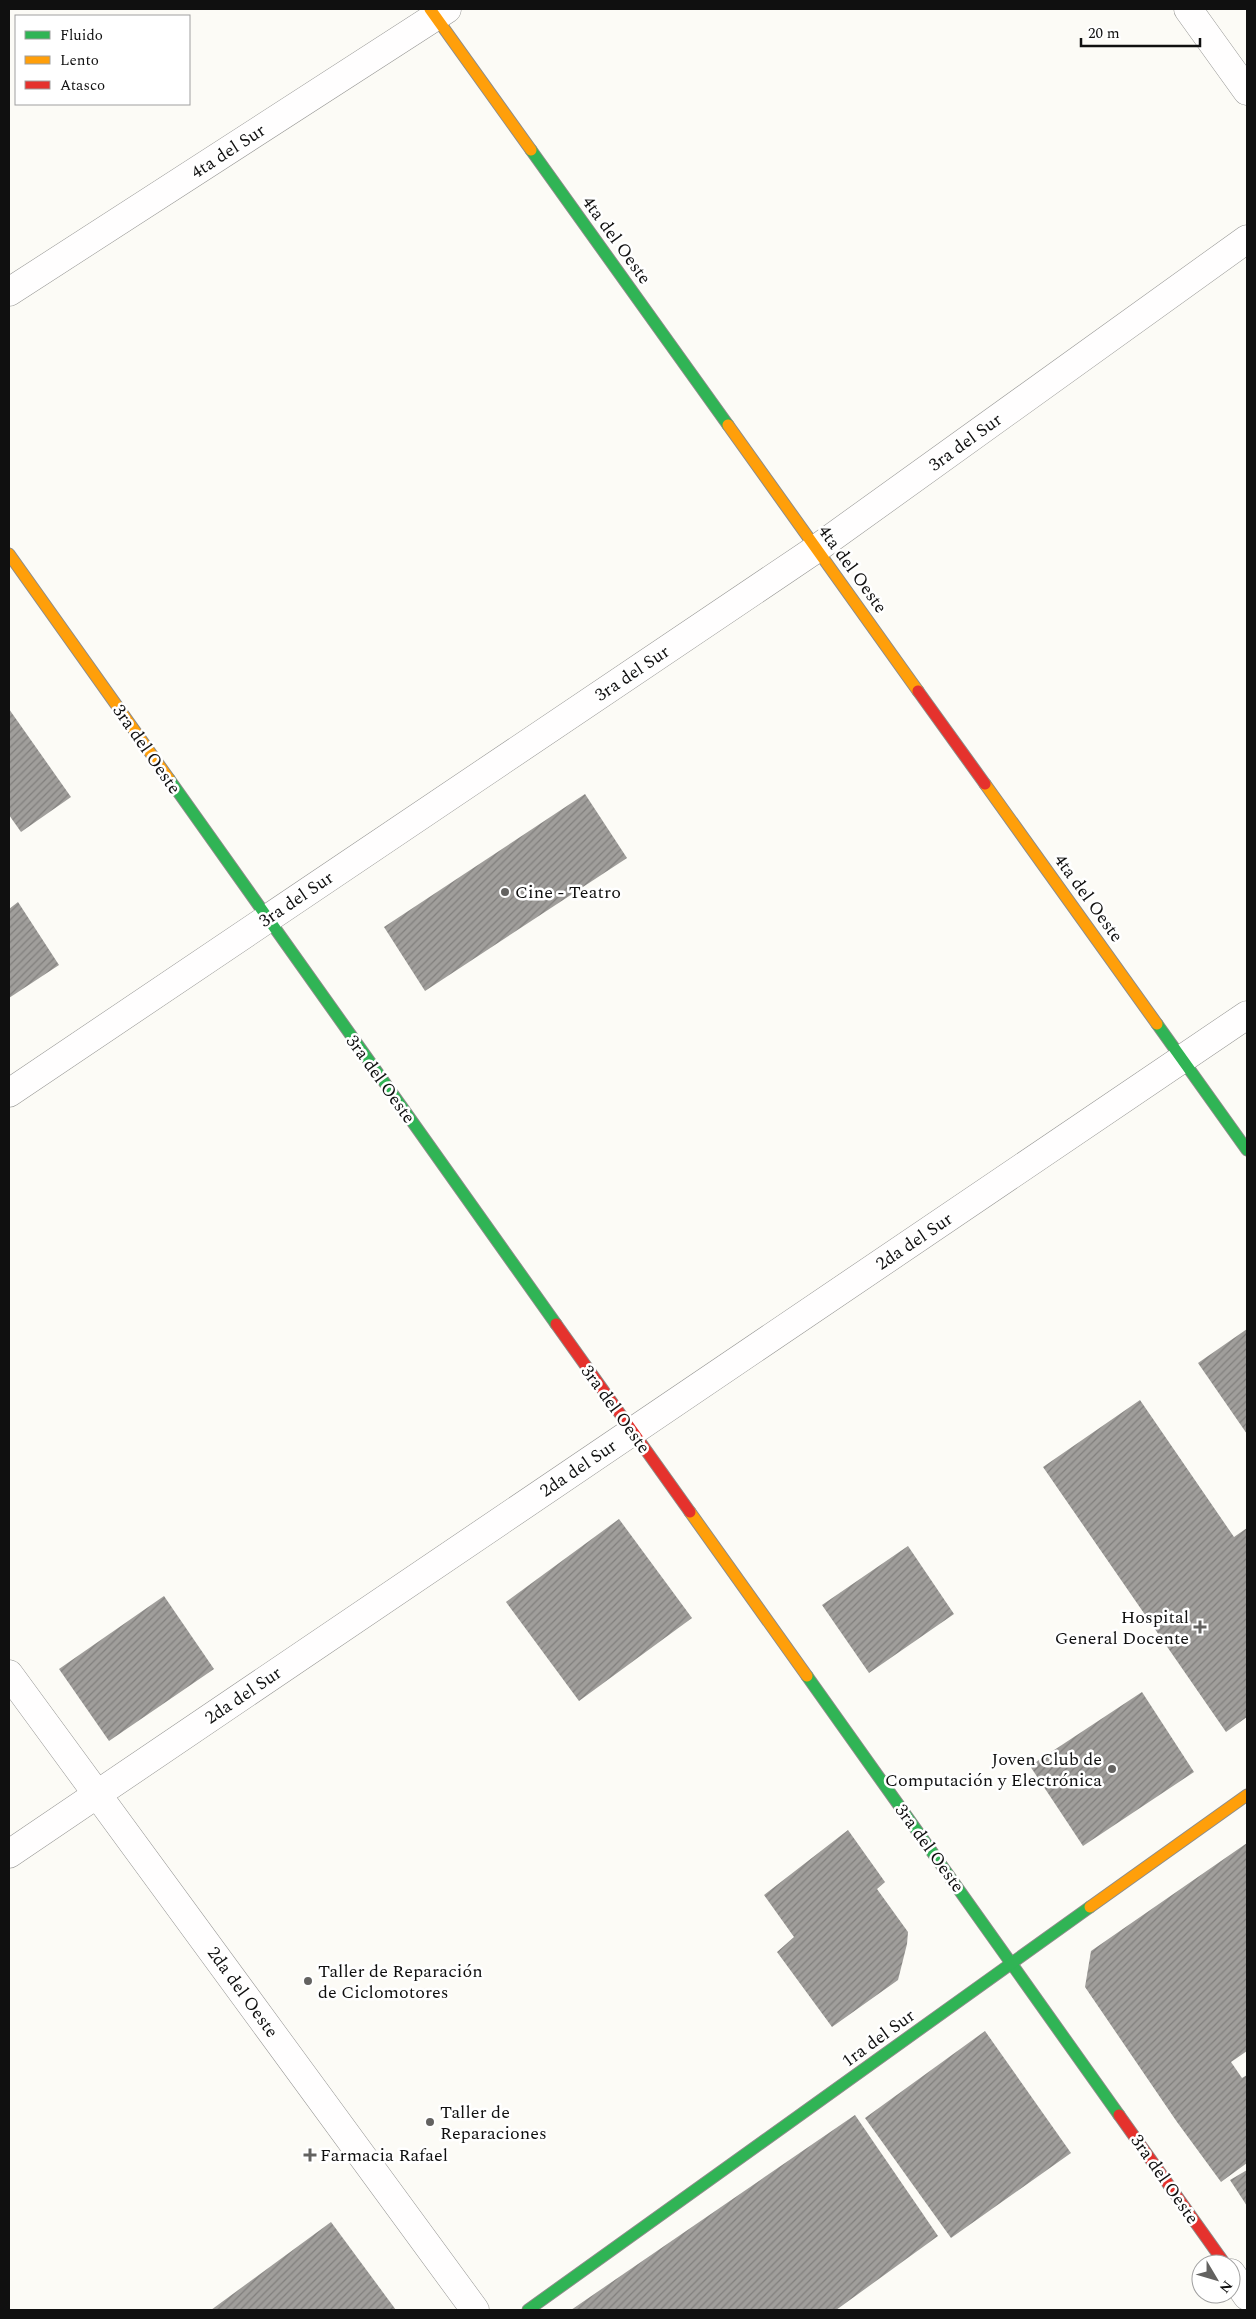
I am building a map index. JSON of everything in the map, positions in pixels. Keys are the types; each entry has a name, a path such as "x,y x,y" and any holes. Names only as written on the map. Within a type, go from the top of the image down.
{"street":[{"path":"1188,9 1247,91"},
{"name":"4ta del Sur","path":"9,292 437,11"},
{"name":"4ta del Oeste","path":"437,11 816,549 1247,1150"},
{"name":"3ra del Sur","path":"9,1094 816,549 1247,239"},
{"name":"3ra del Oeste","path":"9,554 266,919 1218,2254"},
{"name":"2da del Sur","path":"9,1854 1247,1015"},
{"name":"2da del Oeste","path":"9,1674 475,2310"},
{"name":"1ra del Sur","path":"528,2310 1247,1795"}],"building":[{"path":"9,709 71,797 21,832 9,815"},
{"name":"Cine - Teatro","path":"585,794 627,858 425,991 384,927"},
{"path":"18,902 59,965 9,998 9,909"},
{"path":"1247,1329 1247,1434 1198,1363"},
{"name":"Hospital General Docente","path":"1140,1400 1234,1537 1247,1528 1247,1717 1226,1732 1043,1467"},
{"path":"619,1519 692,1618 579,1701 506,1602"},
{"path":"908,1546 954,1614 869,1673 822,1605"},
{"path":"164,1596 214,1669 109,1741 59,1669"},
{"name":"Joven Club de Computación y Electrónica","path":"1142,1692 1194,1772 1083,1846 1030,1766"},
{"path":"848,1830 885,1882 877,1889 908,1932 898,1980 832,2027 777,1952 794,1937 764,1895"},
{"path":"1247,1843 1247,2051 1231,2062 1242,2078 1247,2075 1247,2163 1221,2182 1177,2122 1085,1987 1091,1951"},
{"path":"985,2031 1071,2153 951,2238 865,2118"},
{"path":"855,2115 938,2236 836,2310 571,2310"},
{"path":"1247,2170 1247,2206 1230,2180"},
{"path":"331,2222 396,2310 211,2310"}],"traffic: fast":[{"path":"531,150 728,425"},
{"path":"169,779 556,1324"},
{"path":"1157,1024 1247,1150"},
{"path":"807,1676 1119,2115"},
{"path":"528,2310 1090,1907"}],"traffic: slow":[{"path":"430,9 531,150"},
{"path":"728,425 918,691"},
{"path":"9,554 169,779"},
{"path":"985,784 1157,1024"},
{"path":"690,1512 807,1676"},
{"path":"1090,1907 1247,1795"}],"traffic: jam":[{"path":"918,691 985,784"},
{"path":"556,1324 690,1512"},
{"path":"1119,2115 1218,2254"}],"place":[{"name":"Cine - Teatro","path":"505,892"},
{"name":"Hospital General Docente","path":"1200,1627"},
{"name":"Joven Club de Computación y Electrónica","path":"1112,1769"},
{"name":"Taller de Reparación de Ciclomotores","path":"308,1981"},
{"name":"Taller de Reparaciones","path":"430,2122"},
{"name":"Farmacia Rafael","path":"310,2155"}]}
